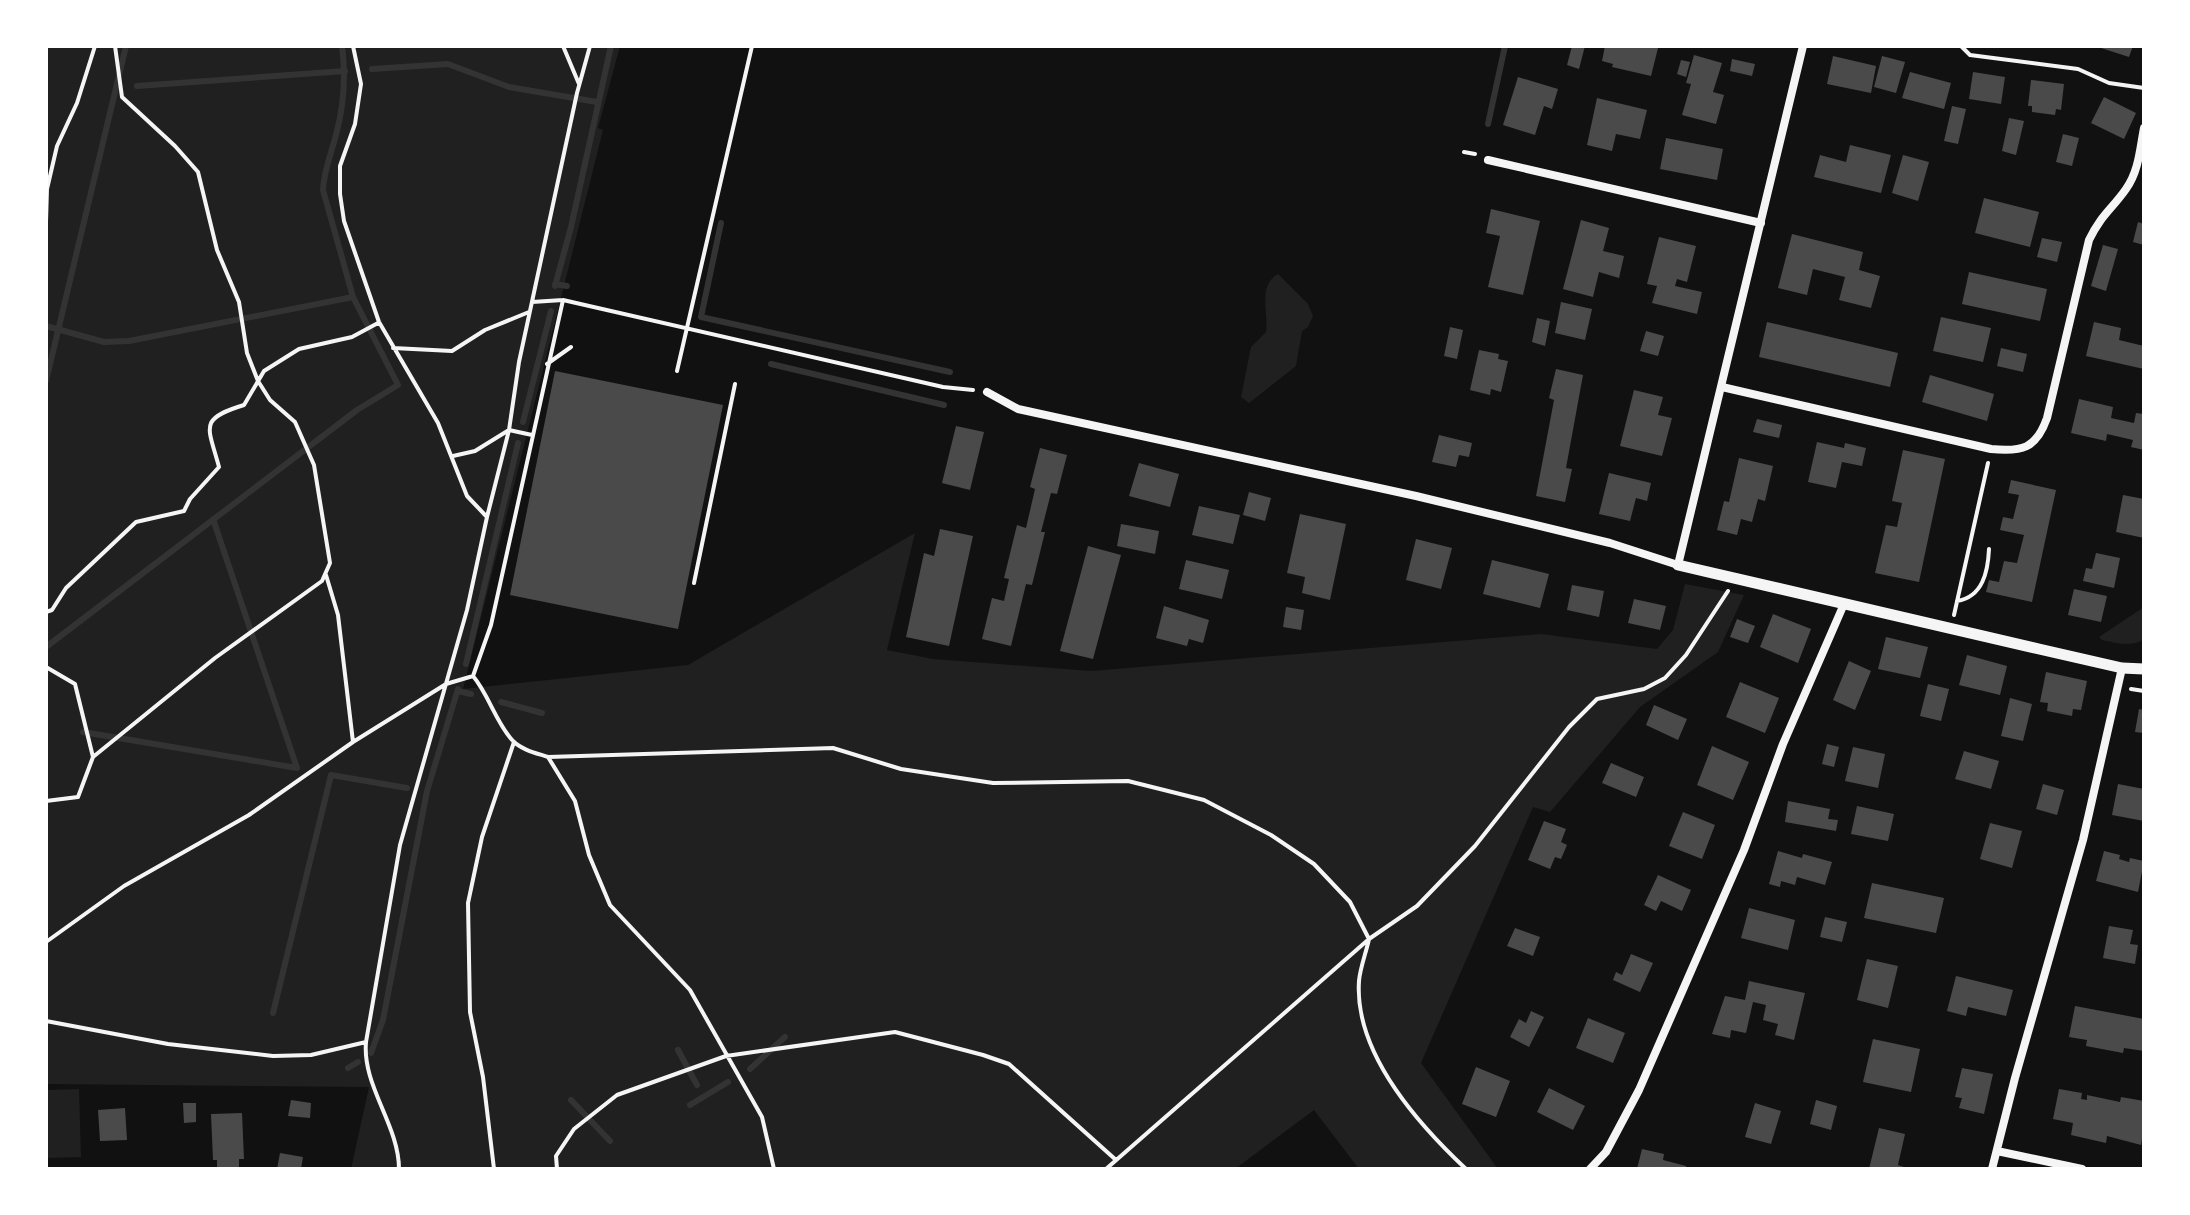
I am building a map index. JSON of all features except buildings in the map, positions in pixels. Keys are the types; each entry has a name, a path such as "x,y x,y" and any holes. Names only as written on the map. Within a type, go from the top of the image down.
{"street":[{"path":"1678,565 1803,46"},
{"path":"1722,387 1991,449 2024,449 2043,429 2089,240 2098,222 2127,188 2144,128"},
{"path":"1488,160 1761,223"},
{"path":"987,392 1018,409 1416,496 1610,543 1678,565 1951,630 2122,668 2144,669"},
{"path":"1590,1169 1606,1152 1639,1090 1744,850 1783,744 1844,604"},
{"path":"1992,1169 2080,855 2122,668"},
{"path":"1997,1151 2082,1169"}],"path":[{"path":"46,222 47,189 57,146 77,103 95,46"},
{"path":"46,801 78,797 93,757 215,658 322,581 330,563 314,465 295,422 270,400 258,381 247,353 239,302 217,250 198,172 122,97 115,46"},
{"path":"353,46 361,84 355,124 340,166 344,221 379,322 438,423 467,496 487,517"},
{"path":"563,46 579,84"},
{"path":"399,1169 386,1118 364,1059 366,1042 400,845 467,610 509,430 529,312 575,100 590,46"},
{"path":"677,371 752,46"},
{"path":"1961,46 1970,55 2078,69 2109,83 2144,88"},
{"path":"532,302 563,300 943,387 987,392"},
{"path":"473,676 491,625 563,300"},
{"path":"393,348 452,351 485,330 529,312"},
{"path":"46,612 52,610 66,588 136,522 184,511 190,499 219,467 210,433 211,421 218,413 244,405 264,371 299,349 352,337 379,322"},
{"path":"547,364 571,347"},
{"path":"694,583 735,384"},
{"path":"452,456 475,451 509,430 532,435"},
{"path":"1951,630 1991,449"},
{"path":"1957,601 1974,595 1988,569 1989,549"},
{"path":"326,572 338,615 353,742"},
{"path":"1106,1169 1369,939 1417,906 1475,846 1569,727 1597,699 1644,689 1665,678 1686,655 1729,590"},
{"path":"46,667 75,684 93,757"},
{"path":"46,942 124,886 249,815 353,742 446,684 473,676"},
{"path":"473,676 484,689 514,742 526,750 548,757 833,748 901,769 993,783 1128,781 1204,800 1271,835 1314,864 1350,902 1369,939 1359,981 1363,1023 1387,1079 1443,1148 1466,1169"},
{"path":"494,1169 483,1077 470,1012 468,903 482,837 514,742"},
{"path":"548,757 575,801 589,855 610,905 690,990 762,1117 774,1169"},
{"path":"46,1021 168,1044 273,1056 311,1055 366,1042"},
{"path":"557,1169 556,1156 574,1129 617,1095 726,1056 895,1032 1009,1064 1116,1160"}],"shaded area":[{"path":"46,46 620,46 598,128 603,130 463,689 688,665 915,533 887,650 933,659 1091,671 1541,634 1657,649 1673,630 1685,584 1744,595 1718,652 1640,707 1550,812 1533,807 1421,1063 1498,1169 1359,1169 1314,1110 1235,1169 351,1169 369,1087 46,1084"},
{"path":"1278,274 1308,304 1313,316 1308,327 1302,331 1296,366 1249,403 1241,397 1251,347 1266,332 1266,292"},
{"path":"2144,607 2144,639 2123,644 2099,637"},
{"path":"79,1089 81,1157 46,1158 46,1090"}],"waterway":[{"path":"46,381 126,46"},
{"path":"46,647 357,410 398,385 353,297 323,190 342,102 342,46"},
{"path":"555,286 611,46"},
{"path":"1488,124 1505,46"},
{"path":"372,69 448,64 509,87 597,102"},
{"path":"137,86 345,71"},
{"path":"721,223 701,317 950,372"},
{"path":"555,284 567,286"},
{"path":"46,326 104,342 129,341 353,297"},
{"path":"523,422 551,311"},
{"path":"771,364 944,405"},
{"path":"466,664 518,443"},
{"path":"83,732 297,768 213,519"},
{"path":"371,1053 383,1020 427,791 458,689"},
{"path":"458,691 471,694"},
{"path":"501,702 542,713"},
{"path":"273,1013 331,775 407,788"},
{"path":"750,1069 785,1037"},
{"path":"678,1050 697,1085"},
{"path":"348,1068 358,1062"},
{"path":"690,1105 728,1082"},
{"path":"571,1100 610,1141"}]}
